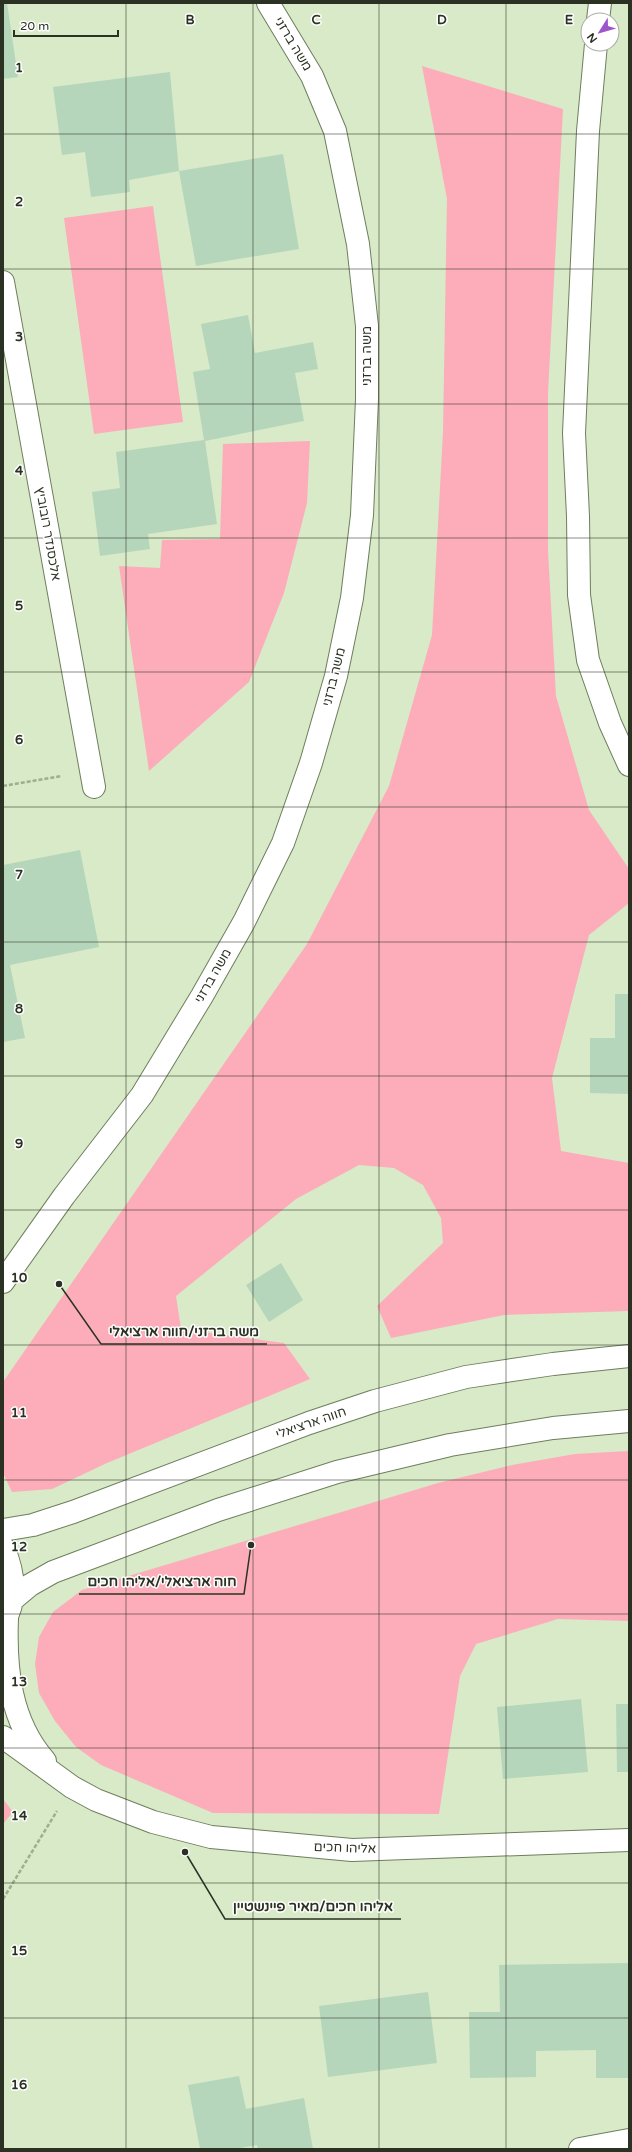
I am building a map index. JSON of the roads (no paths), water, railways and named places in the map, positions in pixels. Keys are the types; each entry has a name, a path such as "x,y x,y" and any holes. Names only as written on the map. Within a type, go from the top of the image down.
{"street":[{"name":"משה ברזני","path":"3,1282 64,1196 142,1095 202,996 244,922 283,843 311,763 336,676 352,598 362,515 367,399 367,326 358,244 335,131 312,76 268,3"},
{"path":"595,52 588,131 574,433 578,516 579,595 588,660 610,723 629,765"},
{"name":"אלכסנדר רובוביץ","path":"3,282 93,779"},
{"name":"חווה ארציאלי","path":"3,1530 33,1525 66,1514 302,1426 375,1401 466,1377 553,1364 629,1356"},
{"path":"7,1614 30,1585 53,1572 218,1510 337,1472 458,1444 553,1428 629,1421"},
{"name":"אליהו חכים","path":"3,1547 10,1563 13,1581 7,1614 6,1654 11,1690 19,1720 30,1742 44,1760 72,1787"},
{"name":"אליהו חכים","path":"3,1737 72,1787 133,1815 211,1837 352,1850 629,1840"},
{"path":"580,2149 629,2140"}],"place":[{"name":"משה ברזני/חווה ארציאלי","path":"59,1284"},
{"name":"חוה ארציאלי/אליהו חכים","path":"251,1545"},
{"name":"אליהו חכים/מאיר פיינשטיין","path":"185,1852"}]}
